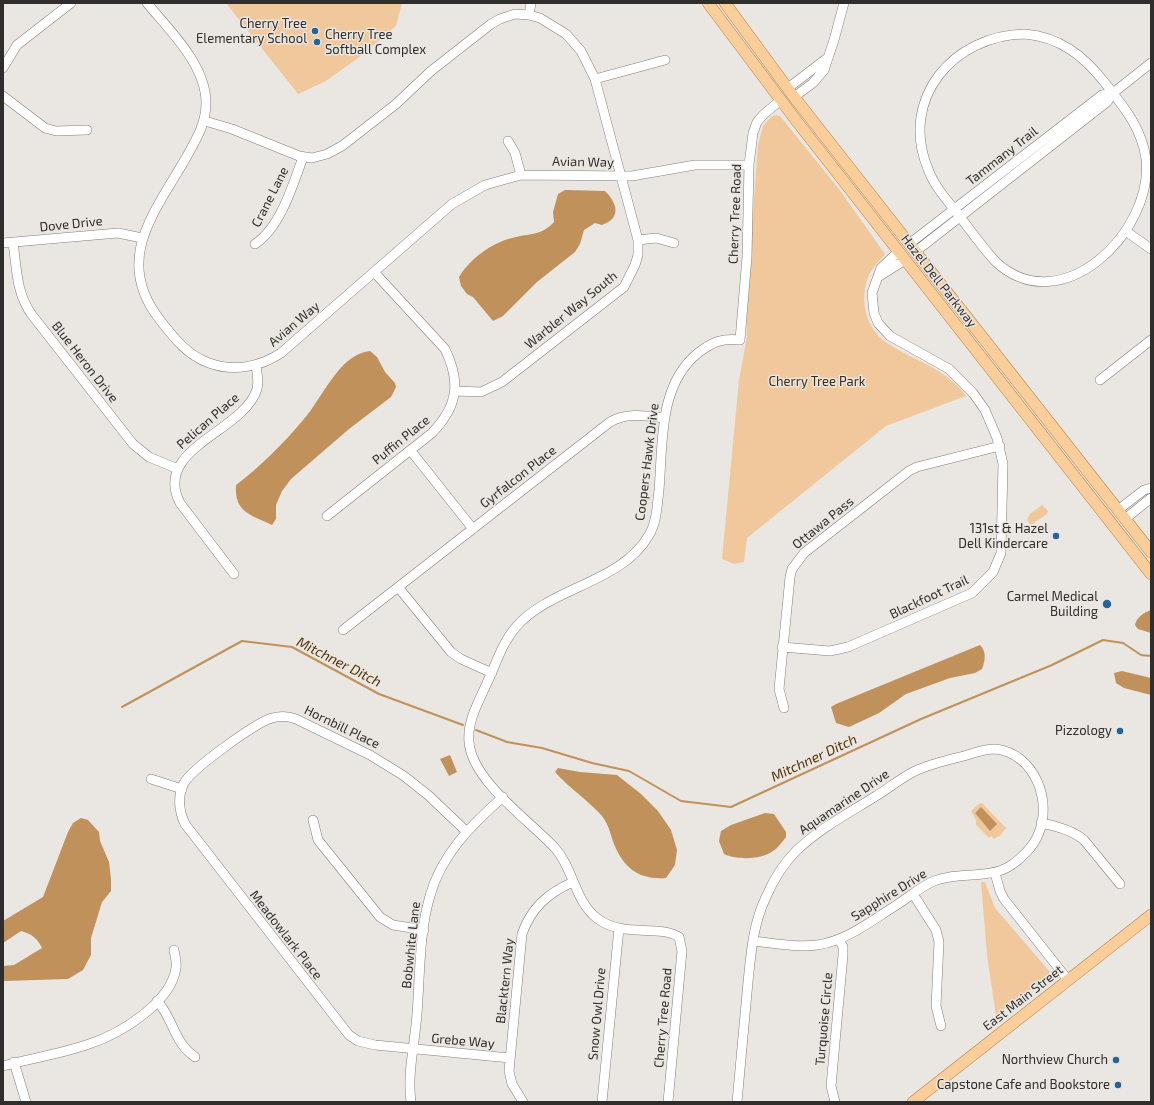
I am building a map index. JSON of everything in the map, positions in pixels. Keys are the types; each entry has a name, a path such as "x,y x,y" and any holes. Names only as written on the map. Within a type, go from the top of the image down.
{"main road":[{"name":"Hazel Dell Parkway","path":"708,3 902,256 1151,574"},
{"name":"Hazel Dell Parkway","path":"725,3 794,97 1151,552"},
{"name":"East Main Street","path":"913,1102 1151,915"}],"street":[{"path":"3,68 17,45 71,3"},
{"name":"Avian Way","path":"148,3 188,54 200,73 205,93 205,121 197,139 142,238 138,266 142,288 152,309 178,343 196,357 216,365 233,368 256,365 271,359 286,350 456,201 485,185 521,175 632,176 695,165 749,165"},
{"path":"205,121 232,129 303,157 321,156 342,146 401,100 431,71 496,21 515,14 529,15 531,3"},
{"path":"794,97 820,75 834,40 844,3"},
{"name":"Warbler Way South","path":"455,391 481,392 502,382 624,287 631,276 638,255 638,240 595,79 587,61 574,42 549,22 529,15"},
{"path":"1017,34 1040,36 1065,46 1080,56 1094,69 1113,93 1136,127 1146,159 1146,181 1143,197 1137,214 1127,232 1110,249 1080,272 1061,279 1041,281 1020,277 1001,266 957,213 937,187 927,168 922,151 921,128 925,103 935,81 948,65 960,54 978,44 996,37 1017,34"},
{"path":"595,79 665,60"},
{"path":"788,88 826,60"},
{"name":"Tammany Trail","path":"912,248 1102,95 1113,93 1151,63"},
{"path":"3,96 45,128 56,131 87,130"},
{"name":"Cherry Tree Road","path":"740,340 747,257 749,165 753,133 757,122 781,100"},
{"path":"508,141 515,153 521,175"},
{"name":"Crane Lane","path":"255,244 269,233 296,178 303,157"},
{"path":"1127,232 1151,249"},
{"name":"Dove Drive","path":"3,243 13,244 109,233 126,234 142,238"},
{"path":"638,240 656,238 674,243"},
{"name":"Blue Heron Drive","path":"13,244 19,289 24,304 32,315 133,444 149,457 178,469"},
{"name":"Blackfoot Trail","path":"782,647 839,650 963,598 980,587 993,572 1001,553 1004,480 1000,446 994,428 985,410 966,385 940,362 890,336 878,323 872,307 874,287 881,268 902,256"},
{"name":"Puffin Place","path":"327,516 432,433 444,421 451,408 455,391 452,363 445,349 374,272"},
{"name":"Coopers Hawk Drive","path":"679,937 670,934 619,928 606,924 593,914 585,906 559,852 503,797 478,769 469,744 469,729 473,714 492,673 503,644 520,622 537,609 620,565 636,553 646,540 651,532 657,513 665,418 669,394 674,381 686,363 710,344 719,340 740,340"},
{"path":"1100,380 1151,340"},
{"name":"Pelican Place","path":"234,574 180,503 177,495 176,484 178,469 191,451 238,416 250,404 258,385 256,365"},
{"name":"Gyrfalcon Place","path":"343,630 616,418 631,415 665,418"},
{"name":"Ottawa Pass","path":"784,708 779,689 782,647 790,577 796,561 804,553 917,467 1000,446"},
{"path":"411,450 473,529"},
{"path":"1118,510 1144,490 1151,488"},
{"path":"1125,519 1151,498"},
{"path":"398,587 451,652 461,659 492,673"},
{"name":"Hornbill Place","path":"182,790 194,771 257,724 277,717 291,717 370,755 404,776 428,795 467,832"},
{"name":"Aquamarine Drive","path":"737,1102 753,941 758,915 766,896 781,870 794,853 825,828 917,770 988,749 1007,752 1023,761 1037,781 1042,798 1041,823"},
{"path":"151,779 182,790"},
{"name":"Meadowlark Place","path":"182,790 180,810 185,824 343,1028 358,1041 414,1050"},
{"name":"Bobwhite Lane","path":"411,1102 411,1072 426,909 435,882 453,849 467,832 503,797"},
{"path":"313,820 318,840 380,917 394,925 424,930"},
{"path":"1041,823 1063,828 1079,835 1120,884"},
{"name":"Sapphire Drive","path":"753,941 805,946 827,943 839,939 927,885 942,879 995,873 1014,863 1031,847 1038,835 1041,823"},
{"path":"995,873 1004,899 1068,980"},
{"name":"Blacktern Way","path":"523,1102 512,1084 509,1071 522,934 530,917 541,902 558,889 573,882"},
{"path":"913,894 936,930 939,942 936,1006 941,1026"},
{"name":"Snow Owl Drive","path":"602,1102 619,928"},
{"name":"Cherry Tree Road","path":"668,1102 682,951 679,937"},
{"name":"Turquoise Circle","path":"835,1102 831,1086 843,955 843,947 839,939"},
{"path":"3,1066 98,1041 116,1033 136,1019 157,1001 174,975 176,967 174,950"},
{"path":"157,1001 165,1010 180,1045 195,1057"},
{"name":"Grebe Way","path":"414,1050 510,1058"},
{"path":"14,1062 26,1102"}],"green space":[{"name":"Cherry Tree Softball Complex","path":"226,3 402,3 396,26 358,58 326,81 298,94"},
{"name":"Cherry Tree Park","path":"776,115 780,116 839,189 885,254 871,271 865,290 864,300 868,320 873,329 879,337 887,343 949,378 966,396 886,426 747,538 744,562 734,564 722,559 739,380 747,337 746,306 758,145 763,126 771,117"},
{"path":"1042,505 1048,511 1047,514 1031,525 1027,520 1030,514"},
{"path":"982,803 1006,828 999,837 998,836 994,839 991,836 989,838 976,825 976,820 971,811"},
{"path":"981,882 985,882 995,908 1050,972 1048,976 996,1016 987,955"}],"shaded area":[{"path":"565,190 605,191 615,205 616,210 613,218 602,225 595,223 584,230 580,244 575,252 537,282 503,316 493,321 473,297 467,294 461,286 459,277 475,258 496,244 518,236 540,232 549,227 554,222 553,212 558,194"},
{"path":"370,351 377,357 385,372 395,383 396,387 391,397 349,429 291,479 282,491 276,505 276,519 272,525 246,512 238,502 236,485 280,446 311,410 332,379 349,360 359,354"},
{"path":"1151,610 1151,633 1138,629 1135,625 1137,620 1143,614"},
{"path":"980,645 984,651 985,660 982,669 975,673 950,678 906,694 879,713 849,727 836,723 831,707 836,704"},
{"path":"1122,671 1151,678 1151,695 1124,688 1116,683 1114,673"},
{"path":"450,755 457,772 449,776 440,759"},
{"path":"558,768 580,772 617,775 641,794 658,811 671,830 677,850 675,865 666,878 641,875 628,866 618,853 608,826 602,816 555,772"},
{"path":"981,807 997,824 990,831 975,813"},
{"path":"765,813 774,814 786,832 786,837 777,848 768,854 748,858 724,854 719,841 721,831 731,825"},
{"path":"81,818 88,820 99,832 100,841 109,862 111,879 111,891 102,902 91,938 91,955 83,970 68,979 3,981 3,966 14,965 42,948 34,937 21,931 3,943 3,921 43,897 68,832 73,823"}],"waterway":[{"name":"Mitchner Ditch","path":"476,730 507,742 542,748 592,763 629,771 681,801 731,807 921,719 1052,665 1103,640 1123,643 1141,655 1151,656"},
{"name":"Mitchner Ditch","path":"122,707 242,641 292,647 379,694 463,725"}],"place":[{"name":"Cherry Tree Elementary School","path":"315,31"},
{"name":"Cherry Tree Softball Complex","path":"317,42"},
{"name":"131st & Hazel Dell Kindercare","path":"1056,536"},
{"name":"Carmel Medical Building","path":"1107,604"},
{"name":"Pizzology","path":"1120,731"},
{"name":"Northview Church","path":"1116,1060"},
{"name":"Capstone Cafe and Bookstore","path":"1118,1085"}]}
